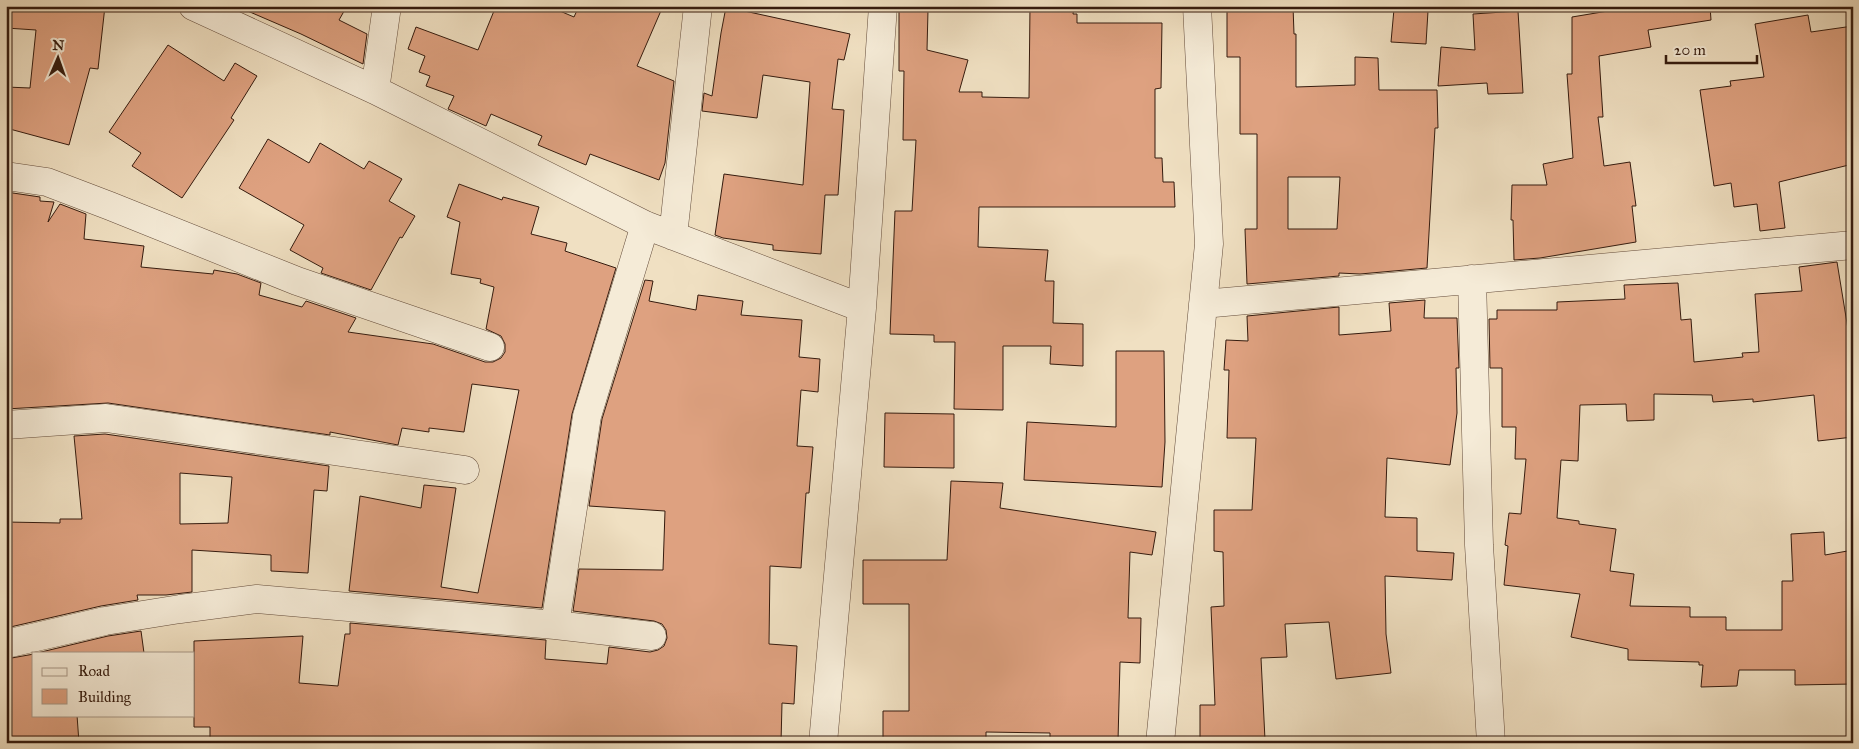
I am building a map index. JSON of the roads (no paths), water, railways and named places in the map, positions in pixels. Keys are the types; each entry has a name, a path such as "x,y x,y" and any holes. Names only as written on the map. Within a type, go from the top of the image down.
{"street":[{"path":"193,6 375,90 645,225 862,308"},
{"path":"375,90 387,6"},
{"path":"673,236 698,6"},
{"path":"823,743 862,308 883,6"},
{"path":"1160,743 1209,244 1197,6"},
{"path":"6,176 47,182 296,282 490,347"},
{"path":"555,625 587,416 645,225"},
{"path":"1204,304 1853,245"},
{"path":"1472,279 1479,545 1491,743"},
{"path":"6,425 106,418 465,470"},
{"path":"6,644 105,621 257,599 555,625 652,636"}]}
